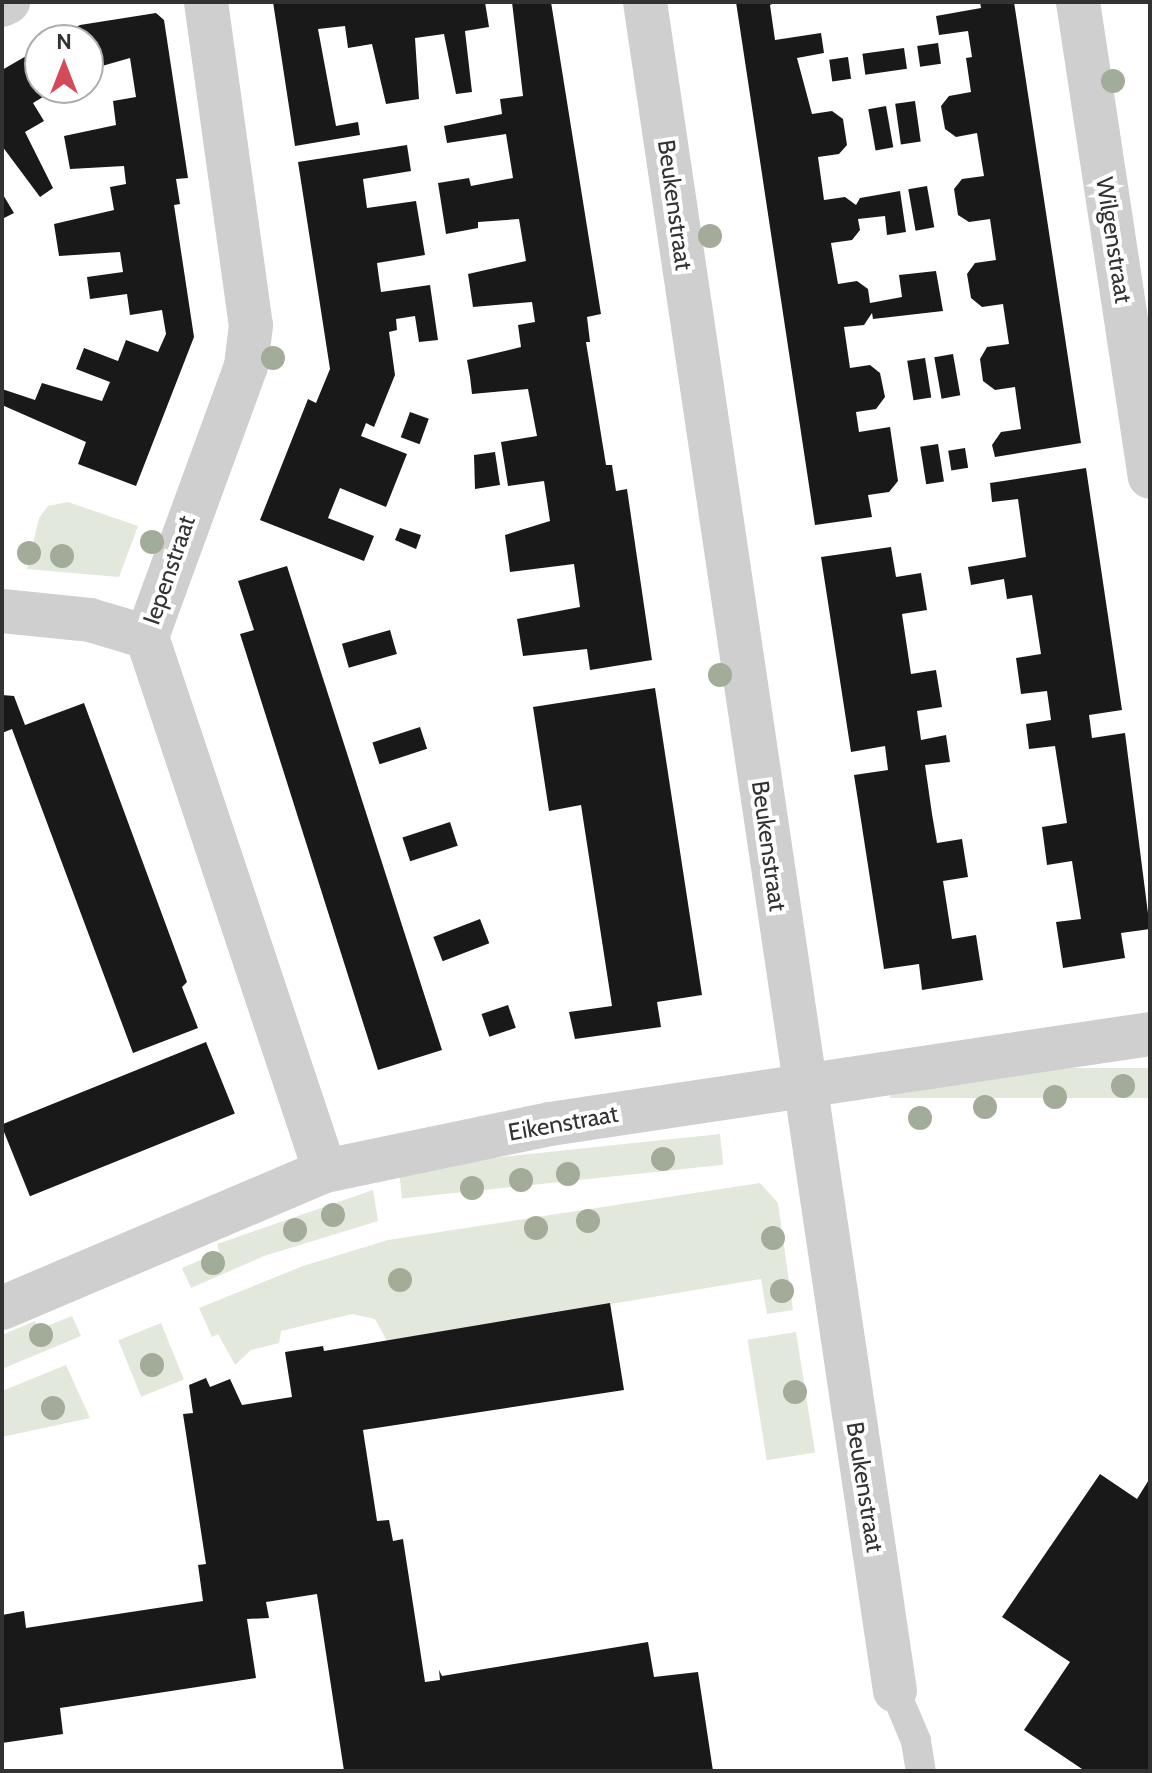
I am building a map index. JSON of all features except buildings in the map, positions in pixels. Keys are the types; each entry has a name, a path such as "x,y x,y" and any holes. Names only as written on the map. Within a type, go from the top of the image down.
{"street":[{"path":"2,5 8,2"},
{"name":"Iepenstraat","path":"206,2 251,325 246,366 147,637 325,1171"},
{"name":"Beukenstraat","path":"645,2 895,1691"},
{"name":"Wilgenstraat","path":"1078,2 1150,477"},
{"path":"2,611 90,620 147,637"},
{"name":"Eikenstraat","path":"2,1308 325,1171 550,1124 1150,1034"}],"lane":[{"path":"895,1691 916,1741 921,1771"}],"shaded area":[{"path":"68,502 138,526 119,577 27,569 39,518 48,506"},
{"path":"890,1068 1150,1068 1150,1098 890,1098"},
{"path":"720,1134 723,1165 402,1199 399,1168"},
{"path":"760,1183 778,1203 793,1310 767,1314 761,1279 387,1341 375,1319 352,1314 281,1331 279,1343 251,1350 235,1365 218,1334 212,1337 199,1308 303,1266 388,1240"},
{"path":"373,1190 378,1221 264,1256 191,1288 182,1268 219,1252 217,1244"},
{"path":"72,1316 81,1336 2,1369 2,1335 35,1321 39,1329"},
{"path":"161,1323 184,1380 141,1397 118,1340"},
{"path":"796,1332 815,1452 767,1460 748,1340"},
{"path":"66,1365 90,1418 2,1437 2,1391"}]}
